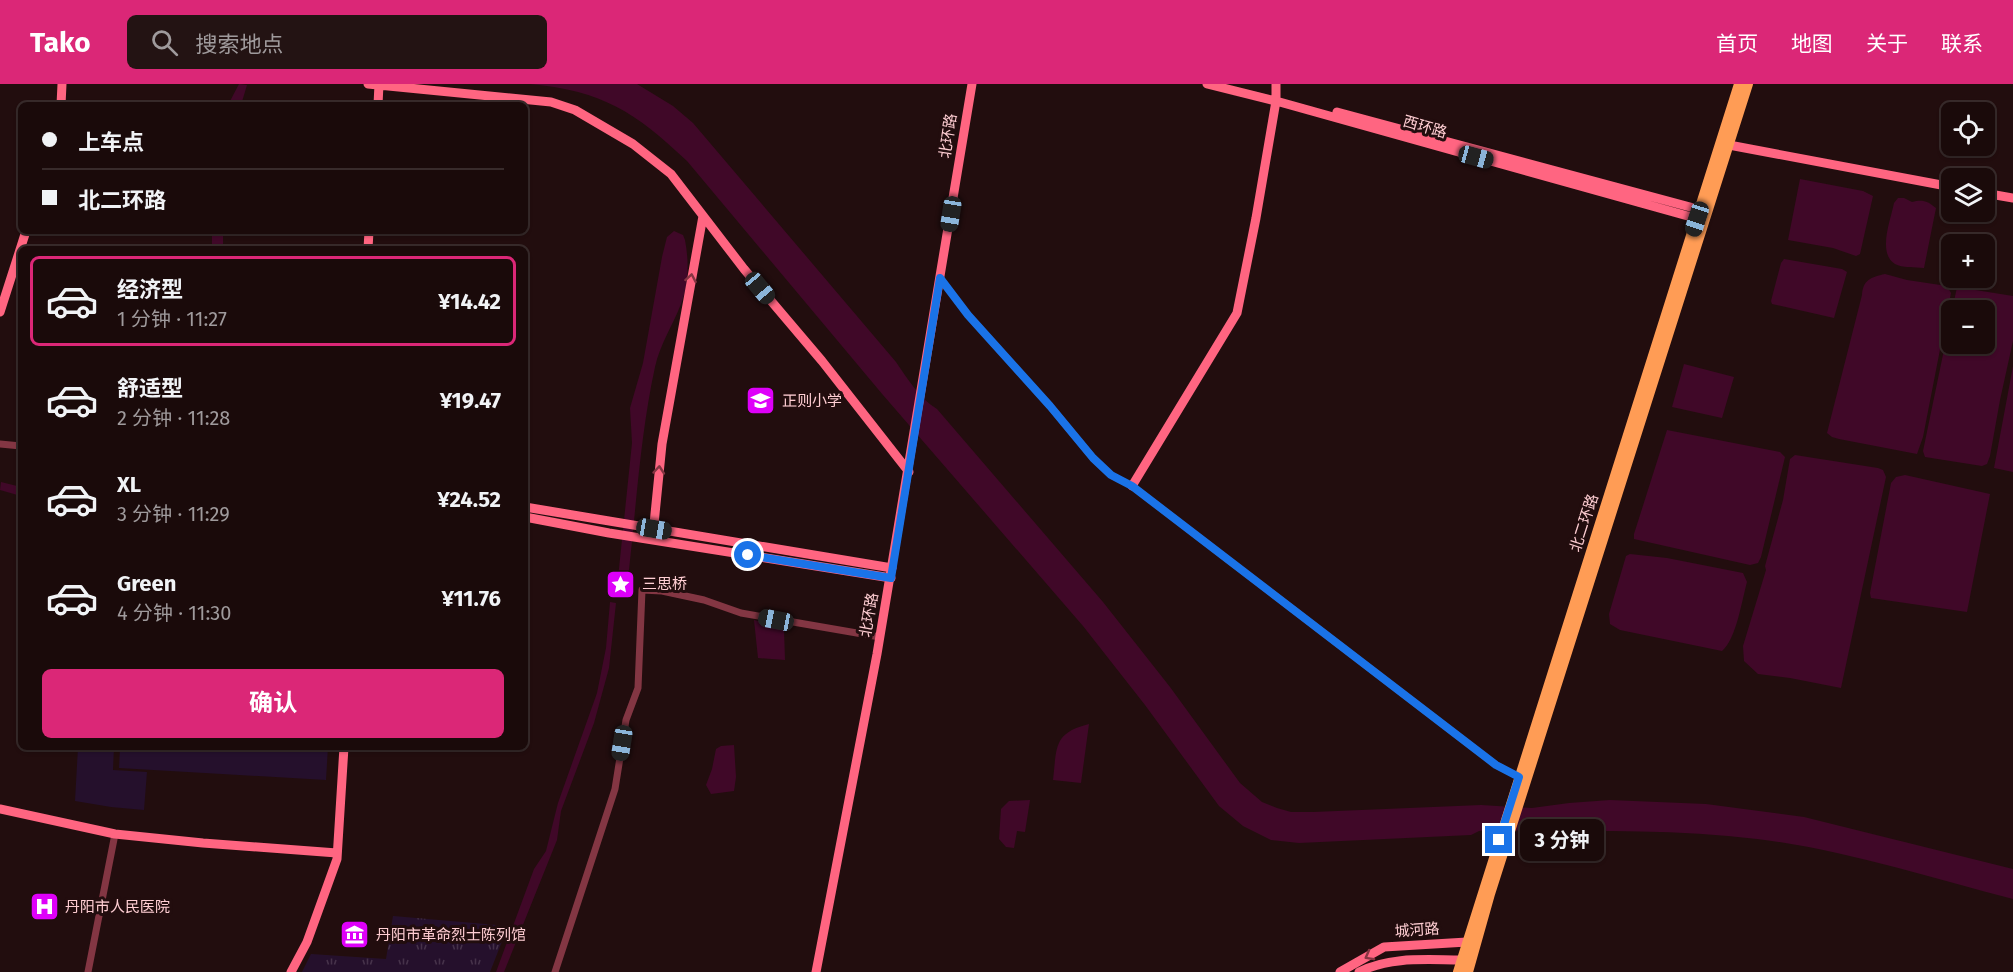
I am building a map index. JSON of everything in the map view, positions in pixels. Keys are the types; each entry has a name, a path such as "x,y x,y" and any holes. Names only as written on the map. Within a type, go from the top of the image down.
{"main road":[{"name":"北二环路","path":"1458,972 1519,792 1702,215 1739,84"},
{"name":"北二环路","path":"1519,792 1519,777 1702,215 1729,145 1748,84"},
{"name":"北二环路","path":"1468,972 1503,840"}],"street":[{"path":"61,102 62,84"},
{"path":"368,84 551,102 575,110 633,144 671,174 744,269 822,361 909,472"},
{"path":"378,102 379,84"},
{"name":"北环路","path":"816,972 909,472 972,84"},
{"name":"西环路","path":"1207,84 1276,98"},
{"name":"西环路","path":"1232,84 1702,215"},
{"path":"1132,486 1237,313 1256,218 1276,98 1276,84"},
{"path":"1729,145 1941,185"},
{"path":"1995,195 2013,198"},
{"path":"652,540 662,444 703,216"},
{"path":"0,312 18,256"},
{"path":"940,278 968,315 1050,406 1093,458 1111,475 1132,486 1496,765 1519,777"},
{"path":"0,444 18,446"},
{"path":"528,507 891,573"},
{"path":"528,518 652,540 891,573"},
{"path":"555,972 615,789 626,720 638,688 642,590 662,591 704,600 741,613 880,637"},
{"path":"291,972 314,925 337,853 344,750"},
{"path":"0,809 115,834 337,853"},
{"path":"88,972 115,834"},
{"name":"城河路","path":"1340,972 1384,947 1467,942"},
{"name":"城河路","path":"1359,972 1373,965 1406,959 1461,960"}],"green space":[{"path":"78,750 114,750 113,770 147,772 144,810 75,801"},
{"path":"120,750 328,750 326,780 119,768"},
{"path":"393,916 508,926 490,972 302,972 311,954 386,959"}],"shaded area":[{"path":"239,84 247,85 242,102 230,102"},
{"path":"530,84 637,84 673,106 693,123 896,362 919,394 937,409 1103,602 1170,687 1240,783 1262,802 1291,812 1481,805 1532,808 1610,800 1706,804 1804,817 2013,869 2013,899 1886,865 1821,850 1757,839 1690,833 1489,830 1471,835 1299,843 1271,840 1243,826 1219,806 1145,705 1083,626 883,395 687,161 651,129 616,107 578,92"},
{"path":"1800,179 1863,191 1873,196 1860,254 1856,256 1833,248 1788,240"},
{"path":"1898,198 1912,202 1925,201 1936,208 1924,268 1895,264 1887,252 1888,226 1894,203"},
{"path":"674,231 683,235 685,240 688,264 686,289 655,367 642,446 628,579 618,578 632,443 630,408 643,363 662,257 667,237"},
{"path":"212,234 223,234 223,246 212,246"},
{"path":"1784,259 1842,269 1847,272 1834,318 1772,304 1781,263"},
{"path":"1885,274 1941,285 1941,288 1948,288 1951,293 1950,300 1941,300 1941,344 1923,437 1917,454 1839,439 1827,433 1864,286 1872,278"},
{"path":"1957,288 2013,296 2013,341 1987,464 1982,466 1925,457 1923,451 1943,354 1995,354 1995,300 1954,300"},
{"path":"1684,364 1734,377 1722,418 1672,407"},
{"path":"2013,366 2013,472 1994,468"},
{"path":"1667,430 1780,452 1785,457 1758,563 1750,565 1634,539"},
{"path":"1795,455 1878,468 1883,470 1886,477 1841,688 1758,674 1744,661 1743,646 1766,570 1765,566 1783,500 1790,459"},
{"path":"1905,475 1990,494 1967,612 1871,598 1870,593 1891,483 1896,477"},
{"path":"1,482 18,486 18,495 0,490"},
{"path":"1630,554 1667,558 1743,573 1747,582 1738,619 1727,646 1722,651 1620,630 1610,624 1609,614 1626,556"},
{"path":"610,602 616,603 609,668 594,723 561,811 557,840 504,972 496,972 534,869 546,851 558,803 597,693 606,648"},
{"path":"754,620 781,626 784,629 785,660 758,658"},
{"path":"1089,724 1081,783 1053,780 1059,743 1069,732"},
{"path":"734,745 736,777 734,791 711,794 706,785 716,749 721,746"},
{"path":"1030,800 1025,832 1017,831 1014,848 1006,847 999,839 1001,809 1009,801"}],"place":[{"name":"正则小学","path":"761,401"},
{"name":"三思桥","path":"621,584"},
{"name":"丹阳市人民医院","path":"44,907"},
{"name":"丹阳市革命烈士陈列馆","path":"355,935"}],"route":[{"path":"748,555 891,578 940,278 968,315 1050,406 1093,458 1111,475 1132,486 1496,765 1519,777 1499,840"}]}
